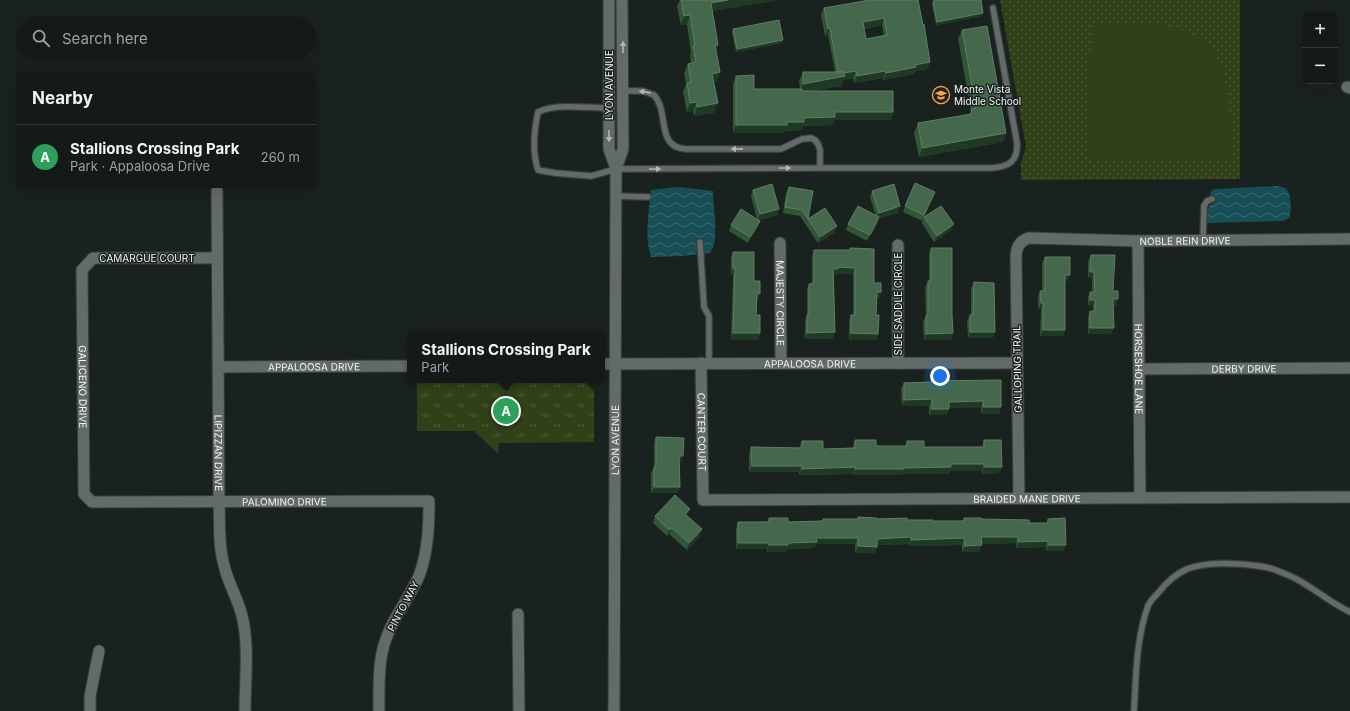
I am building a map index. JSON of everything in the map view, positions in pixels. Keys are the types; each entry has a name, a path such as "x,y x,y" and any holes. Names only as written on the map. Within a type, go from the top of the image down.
{"street":[{"name":"LYON AVENUE","path":"609,0 609,149 616,169 614,711"},
{"name":"LYON AVENUE","path":"616,169 623,149 622,0"},
{"name":"LIPIZZAN DRIVE","path":"217,191 219,501 221,549 224,566 239,605 244,625 245,711"},
{"name":"NOBLE REIN DRIVE","path":"1021,242 1029,238 1138,240 1350,239"},
{"name":"HORSESHOE LANE","path":"1138,240 1140,498"},
{"name":"GALLOPING TRAIL","path":"1019,498 1016,255 1017,248 1021,242"},
{"name":"MAJESTY CIRCLE","path":"780,243 781,363"},
{"name":"SIDE SADDLE CIRCLE","path":"898,245 898,362"},
{"name":"CAMARGUE COURT","path":"82,270 94,258 217,258"},
{"name":"GALICENO DRIVE","path":"82,270 84,494 92,502"},
{"name":"APPALOOSA DRIVE","path":"605,364 1017,362"},
{"name":"CANTER COURT","path":"703,500 705,363"},
{"name":"APPALOOSA DRIVE","path":"219,368 407,366"},
{"name":"DERBY DRIVE","path":"1139,369 1350,368"},
{"name":"BRAIDED MANE DRIVE","path":"703,500 1350,497"},
{"name":"PALOMINO DRIVE","path":"92,502 429,501"},
{"name":"PINTO WAY","path":"379,711 379,673 382,653 393,621 419,575 428,533 429,501"},
{"path":"518,614 519,711"},
{"path":"90,711 90,696 99,650"}],"lane":[{"path":"608,108 562,107 544,109 538,112 535,126 535,160 538,170 591,176 616,169 1001,167 1010,163 1016,157 1018,151 993,8"},
{"path":"623,91 643,91 654,95 660,104 667,138 670,144 677,148 781,149 802,140 811,138 818,144 820,150 820,168"},
{"path":"616,196 648,197"},
{"path":"1203,240 1204,206 1207,201 1212,199"},
{"path":"700,242 704,307 709,316 705,363"},
{"path":"1134,711 1137,662 1142,628 1148,604 1168,582 1186,569 1215,564 1266,567 1289,576 1322,594 1338,606 1350,612"}],"green space":[{"path":"1000,0 1240,0 1240,179 1021,180 1021,162 1026,147"},
{"path":"1092,22 1154,23 1183,30 1207,42 1222,67 1229,98 1232,161 1104,162 1094,160 1087,155 1086,139"},
{"path":"417,383 586,383 594,391 594,442 499,443 498,454 474,431 417,431"}],"water":[{"path":"1278,186 1286,189 1288,192 1291,208 1289,218 1283,221 1206,223 1206,216 1209,206 1215,202 1215,196 1209,197 1212,190"},
{"path":"678,187 713,191 715,240 713,247 710,253 651,257 647,232 651,190"}],"building":[{"path":"681,0 728,0 711,3 718,45 715,45 720,72 712,74 718,103 697,107 697,102 690,103 687,83 691,82 688,64 696,62 693,46 695,46 690,15 684,16"},
{"path":"870,0 918,0 923,25 924,24 930,62 915,65 916,67 886,73 885,71 857,76 856,71 844,73 838,72 830,28 828,29 824,8","holes":["884,18 887,35 866,39 863,22"]},
{"path":"981,0 983,13 937,22 933,1"},
{"path":"779,20 783,40 737,49 733,29"},
{"path":"987,26 1006,133 922,148 918,123 972,114 971,109 976,108 962,30"},
{"path":"803,72 844,72 845,76 803,84"},
{"path":"754,75 754,89 802,89 802,91 893,91 893,112 835,112 835,117 804,118 804,122 787,122 787,125 736,125 736,76"},
{"path":"915,183 935,192 924,215 905,206"},
{"path":"772,184 779,209 760,214 753,190"},
{"path":"894,184 900,206 879,213 872,191"},
{"path":"789,187 813,191 808,219 802,210 785,207"},
{"path":"858,206 879,217 870,235 848,224"},
{"path":"941,206 954,224 937,236 924,217"},
{"path":"825,208 837,226 820,237 808,219"},
{"path":"741,209 760,221 750,237 731,225"},
{"path":"850,248 874,249 874,283 881,283 881,292 877,292 876,315 879,315 878,334 851,333 851,315 855,315 855,268 838,267 838,269 833,269 835,332 807,333 807,315 809,315 809,284 814,283 814,250 850,250"},
{"path":"931,248 952,248 953,333 926,334 926,315 928,315 928,281 931,281"},
{"path":"733,252 754,252 754,281 760,281 760,294 757,293 756,315 760,315 760,333 733,333 735,268 733,268"},
{"path":"1091,255 1115,255 1113,291 1118,291 1118,299 1113,299 1114,328 1090,328 1090,311 1095,311 1095,300 1090,300 1090,292 1095,292 1094,272 1090,272"},
{"path":"1045,257 1070,257 1070,275 1065,275 1065,330 1043,330 1043,303 1041,303 1040,291 1045,291"},
{"path":"974,282 994,283 995,332 970,332 970,315 973,315"},
{"path":"1001,380 1001,407 983,407 983,401 949,402 949,409 932,409 932,399 904,400 904,383"},
{"path":"656,437 684,438 683,456 679,456 680,487 654,487"},
{"path":"855,440 876,440 876,446 907,446 907,441 924,441 924,447 984,447 984,440 1001,440 1002,467 984,467 984,464 951,464 951,467 904,469 855,469 855,467 802,469 802,466 752,466 751,447 802,448 802,441 823,441 823,449 855,448"},
{"path":"675,495 690,509 685,514 702,529 689,543 672,528 669,530 655,516"},
{"path":"858,517 877,519 907,518 907,520 933,521 964,521 964,518 981,518 1029,520 1029,523 1048,523 1048,519 1065,518 1066,545 1048,545 1048,541 1018,542 1018,537 981,537 982,545 965,546 964,538 911,540 911,537 877,539 877,547 858,546 858,538 816,538 817,542 788,543 788,545 769,545 769,543 738,543 738,522 769,522 769,518 788,518 788,522 823,521 823,519 858,519"}],"place":[{"name":"Monte Vista Middle School","path":"941,95"},
{"name":"Stallions Crossing Park","path":"506,411"}]}
